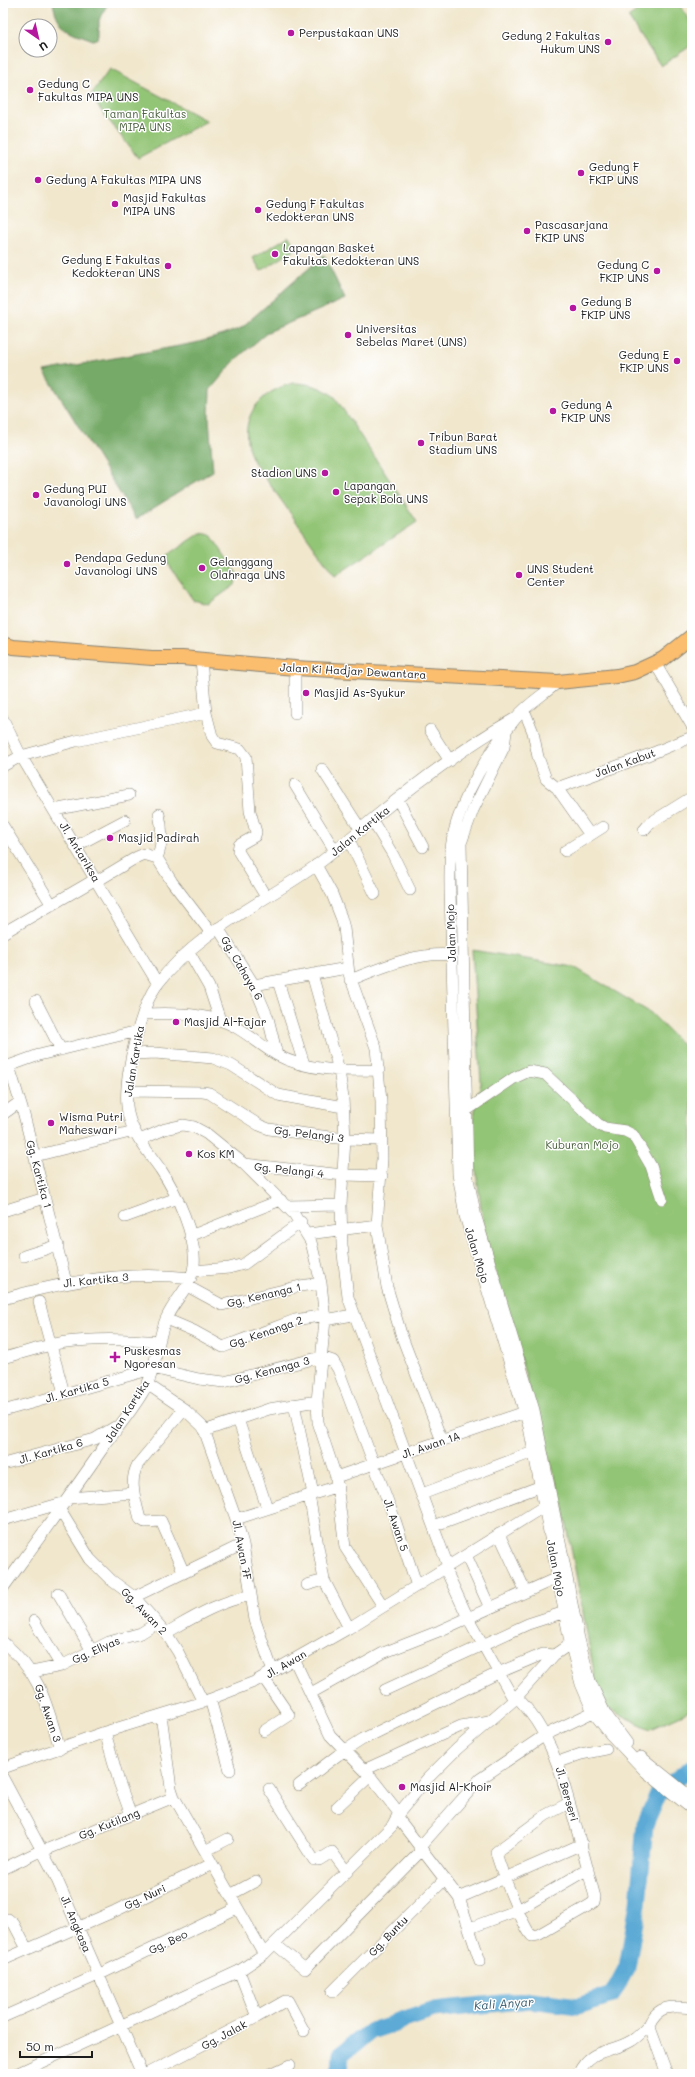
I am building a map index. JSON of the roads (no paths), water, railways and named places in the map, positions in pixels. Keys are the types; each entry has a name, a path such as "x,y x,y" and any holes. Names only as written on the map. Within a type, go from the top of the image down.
{"main road":[{"name":"Jalan Ki Hadjar Dewantara","path":"6,647 295,668 558,682 617,676 635,672 672,653 692,636"}],"street":[{"path":"201,660 206,713 210,731 215,742 240,749 246,755 250,811 256,832 255,836 239,845 238,851 266,897"},
{"path":"655,663 692,726"},
{"path":"295,668 295,713"},
{"name":"Jalan Mojo","path":"558,682 520,714 495,744 470,789 453,836 450,859 452,955 460,1038 458,1174 460,1193 465,1216 525,1412 539,1487 548,1505 565,1612 574,1641 581,1684 593,1712 611,1735 692,1809"},
{"path":"3,766 22,756 80,740 206,713"},
{"path":"520,714 535,738 542,772 548,782 557,788 590,835"},
{"name":"Jalan Kartika","path":"3,1588 65,1503 147,1384 166,1319 190,1278 194,1256 190,1236 177,1198 162,1172 137,1136 129,1117 127,1091 133,1054 143,1014 151,994 158,984 189,952 214,930 316,866 372,820 450,761 473,744 520,714"},
{"name":"Jl. Antariksa","path":"3,719 22,756 158,984"},
{"path":"430,730 450,761"},
{"path":"506,732 504,747 473,810 461,843 460,1038 467,1110 468,1179 472,1199 534,1410 548,1505 574,1641 604,1713 647,1768 692,1798"},
{"name":"Jalan Kabut","path":"557,788 648,755 692,736"},
{"path":"322,769 361,830"},
{"path":"295,785 335,851"},
{"path":"54,810 129,795"},
{"path":"644,830 650,823 692,797"},
{"path":"398,800 423,848"},
{"path":"157,858 161,848 163,835 159,814"},
{"path":"76,846 125,820"},
{"path":"372,820 393,855 410,890"},
{"path":"3,826 52,905"},
{"path":"565,851 603,827"},
{"path":"349,840 375,894"},
{"path":"4,932 144,854 157,858 172,882 214,930"},
{"path":"316,866 332,894 341,917 344,928 347,968 350,980 374,1040 379,1070 382,1176 377,1225 383,1266 395,1315 442,1441"},
{"name":"Gg. Cahaya 6","path":"214,930 254,985 268,1018 277,1055"},
{"path":"189,952 209,988 220,1020"},
{"path":"350,980 411,959 438,954 452,955"},
{"path":"254,985 347,968"},
{"name":"Jl. Berseri","path":"312,974 339,1070 345,1139 341,1205 344,1278 353,1314 422,1494 447,1567 468,1618 498,1673 516,1698 530,1711 545,1735 558,1762 582,1844 595,1897 594,1902 534,1936 530,1935 518,1910"},
{"path":"278,981 304,1064"},
{"path":"36,1002 61,1050"},
{"path":"143,1014 189,1015 220,1020 277,1055 304,1064 339,1070 379,1070"},
{"path":"6,1067 39,1055 138,1031"},
{"path":"133,1054 162,1053 213,1058 231,1065 278,1095 343,1107"},
{"name":"Gg. Kartika 1","path":"6,1067 20,1102 58,1245 66,1282"},
{"path":"467,1110 514,1078 529,1071 545,1074 598,1124 605,1128 625,1131 632,1135 651,1166 662,1199"},
{"name":"Gg. Pelangi 3","path":"127,1091 203,1092 215,1096 259,1125 269,1129 345,1139 381,1140"},
{"path":"3,1114 20,1102"},
{"name":"Gg. Pelangi 4","path":"35,1156 137,1136 177,1126 194,1127 207,1134 244,1164 343,1175 382,1176"},
{"path":"244,1164 284,1203 301,1222 308,1234 321,1283 325,1318 317,1401 318,1422 337,1482 345,1547 383,1606"},
{"path":"3,1211 45,1198"},
{"path":"125,1217 177,1198"},
{"path":"190,1236 284,1203 341,1205"},
{"name":"Jl. Kartika 3","path":"3,1299 66,1282 142,1276 190,1278 229,1268 244,1264 301,1222"},
{"path":"308,1234 377,1225"},
{"path":"24,1256 58,1245"},
{"name":"Gg. Kenanga 1","path":"190,1278 222,1305 300,1286 321,1283"},
{"path":"39,1302 64,1393"},
{"name":"Gg. Kenanga 2","path":"166,1319 194,1331 223,1347 295,1320 353,1314"},
{"path":"3,1358 52,1345 104,1340 159,1342"},
{"name":"Gg. Kenanga 3","path":"152,1369 199,1379 224,1382 321,1357"},
{"name":"Jl. Awan 5","path":"321,1357 335,1363 375,1465 417,1586"},
{"name":"Jl. Kartika 5","path":"3,1411 152,1369"},
{"name":"Jl. Awan 7F","path":"147,1384 184,1409 200,1423 236,1519 243,1544 257,1628 268,1674 289,1715 264,1731"},
{"path":"204,1431 238,1419 294,1404 317,1401"},
{"path":"294,1404 311,1494 324,1580 349,1628"},
{"path":"184,1409 138,1464 134,1471 134,1493 140,1519 145,1522 161,1521 184,1573"},
{"name":"Jl. Awan 1A","path":"236,1519 311,1494 375,1465 525,1412"},
{"path":"238,1419 267,1508"},
{"name":"Jl. Kartika 6","path":"3,1464 95,1438 119,1425"},
{"path":"422,1494 533,1452"},
{"path":"433,1526 539,1487"},
{"path":"3,1520 65,1503 134,1493"},
{"name":"Gg. Awan 2","path":"65,1503 90,1559 111,1580 134,1597 166,1633 178,1652 207,1701 230,1770"},
{"name":"Jl. Awan","path":"3,1768 106,1732 207,1701 268,1674 349,1628 548,1505"},
{"path":"499,1534 526,1592"},
{"path":"134,1597 243,1544"},
{"path":"466,1555 490,1608"},
{"path":"311,1694 383,1653 420,1639 559,1577"},
{"path":"306,1585 324,1580"},
{"path":"58,1593 92,1651"},
{"path":"166,1633 209,1608 230,1600 251,1595"},
{"path":"385,1690 528,1624 565,1612"},
{"path":"34,1621 61,1666"},
{"name":"Gg. Ellyas","path":"32,1672 61,1666 109,1642 142,1633 157,1623"},
{"path":"16,2074 238,1971 264,1954 392,1826 398,1815 432,1774 516,1698 554,1655 574,1641"},
{"name":"Gg. Awan 3","path":"3,1642 19,1656 32,1672 44,1698 60,1748"},
{"path":"299,1785 344,1750 385,1727 498,1673 543,1654 554,1655"},
{"path":"294,1659 327,1730 367,1773 398,1815 420,1850 459,1898 480,1961"},
{"path":"275,1944 305,1969 420,1850 475,1783 512,1756 545,1735 593,1712"},
{"path":"161,1715 170,1782 174,1797 264,1954"},
{"path":"337,1807 367,1773 461,1726 489,1721"},
{"path":"106,1732 119,1782 131,1815"},
{"path":"558,1762 586,1753 606,1749"},
{"name":"Jl. Angkasa","path":"3,1778 43,1850 76,1928 142,2074"},
{"path":"269,1789 314,1859 317,1861 332,1852 347,1872"},
{"name":"Gg. Kutilang","path":"3,1869 43,1850 174,1797"},
{"path":"518,1910 496,1852 546,1815 569,1803"},
{"path":"205,1851 228,1840"},
{"path":"459,1898 582,1844"},
{"name":"Gg. Nuri","path":"3,1960 76,1928 212,1864"},
{"path":"470,1928 518,1910 588,1869"},
{"name":"Gg. Buntu","path":"332,1992 445,1879"},
{"path":"230,1895 256,1881"},
{"name":"Gg. Beo","path":"3,2017 98,1975 237,1908"},
{"path":"3,1920 8,1919 14,1924 27,1950"},
{"name":"Gg. Jalak","path":"146,2074 257,2017 238,1971"},
{"path":"257,2017 285,2001 288,2001 304,2031"},
{"path":"578,2074 586,2062 594,2054 617,2048 632,2040 650,2025 653,2015 664,2008 675,2006 692,2008"},
{"path":"650,2025 667,2074"},
{"path":"271,2074 290,2065"}],"waterway":[{"name":"Kali Anyar","path":"340,2074 341,2054 371,2031 434,2010 531,2000 578,2006 612,1995 627,1967 638,1904 645,1824 658,1794 692,1767"}],"place":[{"name":"Perpustakaan UNS","path":"291,33"},
{"name":"Gedung 2 Fakultas Hukum UNS","path":"608,42"},
{"name":"Gedung C Fakultas MIPA UNS","path":"30,90"},
{"name":"Gedung F FKIP UNS","path":"581,173"},
{"name":"Gedung A Fakultas MIPA UNS","path":"38,180"},
{"name":"Masjid Fakultas MIPA UNS","path":"115,204"},
{"name":"Gedung F Fakultas Kedokteran UNS","path":"258,210"},
{"name":"Pascasarjana FKIP UNS","path":"527,231"},
{"name":"Lapangan Basket Fakultas Kedokteran UNS","path":"275,254"},
{"name":"Gedung E Fakultas Kedokteran UNS","path":"168,266"},
{"name":"Gedung C FKIP UNS","path":"657,271"},
{"name":"Gedung B FKIP UNS","path":"573,308"},
{"name":"Universitas Sebelas Maret (UNS)","path":"348,335"},
{"name":"Gedung E FKIP UNS","path":"677,361"},
{"name":"Gedung A FKIP UNS","path":"553,411"},
{"name":"Tribun Barat Stadium UNS","path":"421,443"},
{"name":"Stadion UNS","path":"325,473"},
{"name":"Lapangan Sepak Bola UNS","path":"336,492"},
{"name":"Gedung PUI Javanologi UNS","path":"36,495"},
{"name":"Pendapa Gedung Javanologi UNS","path":"67,564"},
{"name":"Gelanggang Olahraga UNS","path":"202,568"},
{"name":"UNS Student Center","path":"519,575"},
{"name":"Masjid As-Syukur","path":"306,693"},
{"name":"Masjid Padirah","path":"110,838"},
{"name":"Masjid Al-Fajar","path":"176,1022"},
{"name":"Wisma Putri Maheswari","path":"51,1123"},
{"name":"Kos KM","path":"189,1154"},
{"name":"Puskesmas Ngoresan","path":"115,1357"},
{"name":"Masjid Al-Khoir","path":"402,1787"}],"park label":[{"name":"Taman Fakultas MIPA UNS","path":"145,120"},
{"name":"Kuburan Mojo","path":"582,1145"}]}
